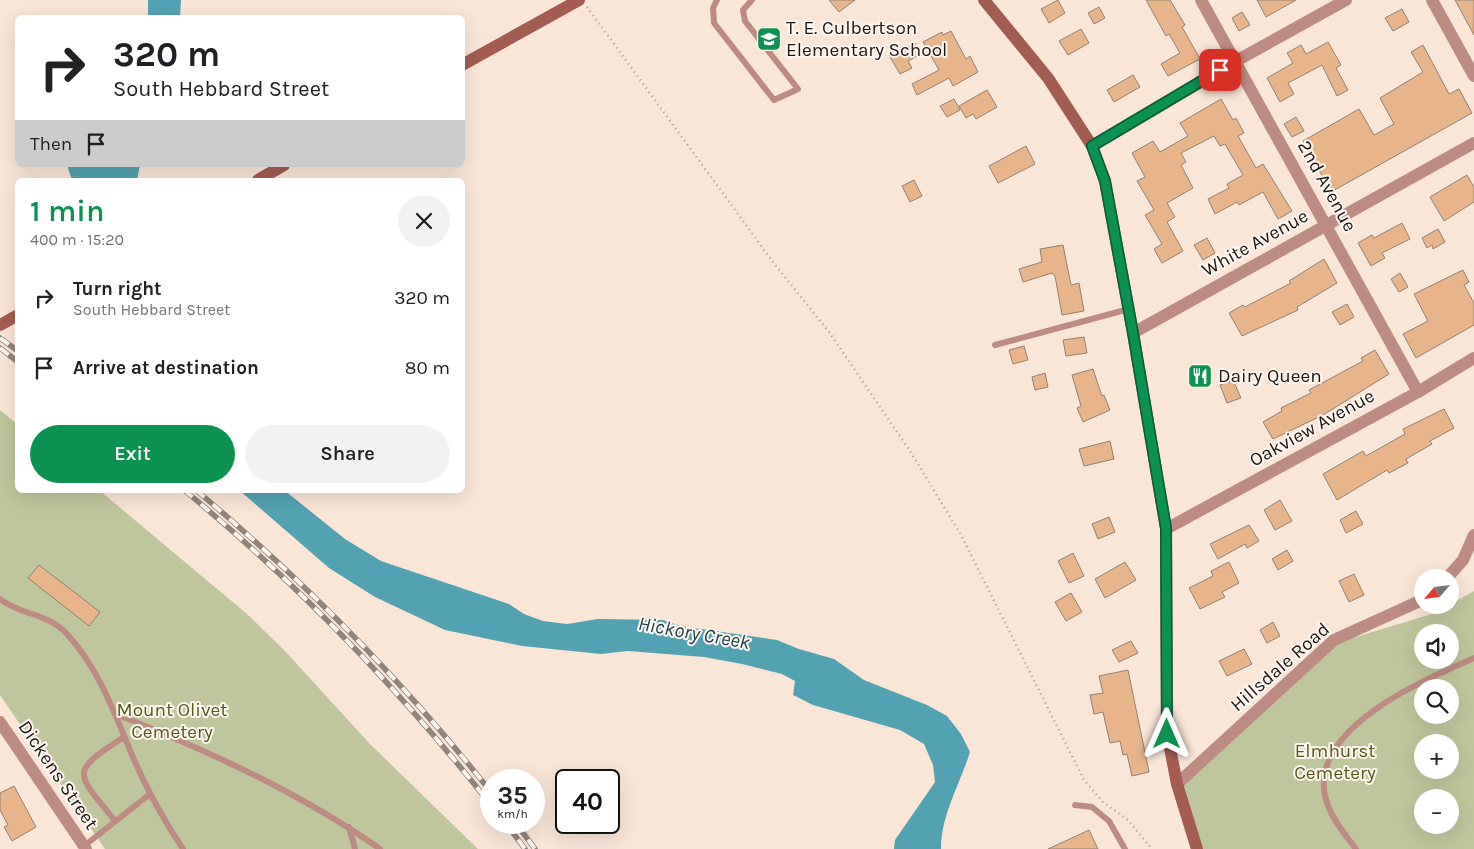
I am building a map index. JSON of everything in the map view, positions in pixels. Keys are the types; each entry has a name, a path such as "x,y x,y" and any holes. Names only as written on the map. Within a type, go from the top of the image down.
{"street":[{"path":"465,63 580,0"},
{"path":"984,0 1048,78 1092,146 1105,181 1166,528 1167,734 1177,784 1197,849"},
{"name":"2nd Avenue","path":"1201,0 1236,60 1418,392"},
{"path":"1092,146 1236,60 1346,0"},
{"path":"1432,0 1474,76"},
{"name":"White Avenue","path":"1133,333 1474,143"},
{"path":"261,178 281,167"},
{"path":"0,324 15,316"},
{"name":"Oakview Avenue","path":"1166,528 1418,392 1474,358"},
{"path":"1455,569 1463,560 1474,535"},
{"name":"Hillsdale Road","path":"1177,784 1334,640 1414,604"},
{"name":"Dickens Street","path":"0,722 85,848"}],"lane":[{"path":"717,0 713,8 714,23 774,100 798,89 745,21 743,10 752,0"},
{"path":"995,345 1129,309"},
{"path":"0,599 12,607 55,622 66,633 90,666 116,714 124,737 150,794 183,849"},
{"path":"1356,849 1334,820 1325,796 1326,764 1345,738 1374,710 1424,680 1474,658"},
{"path":"116,714 223,759 349,827 380,849"},
{"path":"115,822 91,790 83,775 84,768 92,757 124,737"},
{"path":"85,848 150,794"},
{"path":"1074,805 1092,807 1109,821 1125,849"},
{"path":"349,827 355,849"}],"path":[{"path":"580,0 773,262 829,332 910,451 961,535 1084,780 1103,802 1128,820 1152,849"}],"green space":[{"name":"Mount Olivet Cemetery","path":"0,410 15,422 15,493 103,493 247,614 285,651 370,744 478,849 105,849 0,695"},
{"name":"Elmhurst Cemetery","path":"1474,591 1474,849 1202,849 1181,786 1336,643 1432,614 1459,614 1459,599"}],"water":[{"path":"148,0 181,0 180,15 148,15"},
{"path":"68,167 140,167 137,178 71,178"},
{"name":"Hickory Creek","path":"242,493 288,493 345,539 381,561 509,604 524,614 543,621 567,624 598,619 663,620 680,626 777,640 799,649 834,659 864,680 927,705 947,716 961,734 970,752 944,824 941,849 894,849 895,840 935,782 933,765 924,744 900,730 813,705 793,695 795,681 782,674 704,657 628,651 601,654 522,646 445,630 375,597 329,568"}],"building":[{"name":"T. E. Culbertson Elementary School","path":"829,0 855,0 839,12"},
{"path":"1058,0 1065,13 1049,23 1041,9"},
{"path":"1146,0 1170,0 1185,25 1182,27 1200,59 1168,76 1161,64 1180,53 1169,34 1166,36"},
{"path":"1257,0 1296,0 1266,17"},
{"path":"1455,0 1474,0 1474,35"},
{"path":"1099,7 1105,18 1094,24 1088,13"},
{"path":"1402,9 1409,22 1393,31 1385,18"},
{"path":"1242,12 1250,25 1239,31 1232,18"},
{"path":"1081,29 1089,43 1068,55 1059,41"},
{"path":"951,31 966,59 970,56 978,72 953,86 949,78 917,95 912,84 939,70 923,42 942,32 943,35"},
{"path":"1328,42 1341,65 1336,68 1348,90 1337,96 1322,65 1288,83 1294,94 1280,102 1267,78 1293,63 1287,53 1301,45 1306,54"},
{"path":"915,43 921,54 908,61 912,68 900,74 890,57"},
{"path":"1423,45 1449,94 1459,89 1472,113 1331,192 1303,141 1359,109 1374,135 1394,124 1380,98 1423,72 1411,52"},
{"path":"1133,75 1140,87 1114,102 1107,90"},
{"path":"987,90 997,107 976,119 973,114 966,118 959,106"},
{"path":"954,99 960,110 947,117 940,106"},
{"path":"1221,99 1233,120 1236,118 1244,133 1238,136 1256,168 1263,164 1292,211 1278,219 1263,192 1239,205 1237,202 1215,214 1208,199 1229,188 1227,184 1243,175 1225,144 1220,146 1214,136 1181,153 1186,162 1181,165 1193,188 1167,203 1175,217 1167,222 1183,251 1162,263 1154,249 1162,244 1145,215 1154,210 1137,181 1145,177 1132,153 1153,141 1160,152 1188,136 1180,123"},
{"path":"1296,117 1304,131 1292,137 1284,124"},
{"path":"1026,146 1035,164 998,183 989,166"},
{"path":"1467,175 1474,187 1474,202 1444,221 1430,197"},
{"path":"914,180 922,196 910,202 902,186"},
{"path":"1402,223 1410,239 1382,253 1385,258 1371,266 1358,243 1372,235 1374,238"},
{"path":"1438,229 1445,242 1433,249 1432,245 1427,248 1422,238"},
{"path":"1207,238 1215,253 1203,260 1194,245"},
{"path":"1063,245 1071,285 1079,283 1084,311 1062,315 1055,276 1052,273 1023,282 1019,269 1042,262 1040,249"},
{"path":"1324,259 1337,283 1297,307 1298,310 1242,336 1229,313 1243,305 1245,307 1291,283 1289,281"},
{"path":"1463,270 1469,282 1464,285 1474,303 1474,325 1416,358 1403,334 1428,321 1414,294"},
{"path":"1400,273 1408,287 1399,292 1391,279"},
{"path":"1347,304 1354,317 1340,325 1332,312"},
{"path":"1084,337 1087,353 1066,356 1063,340"},
{"path":"1024,346 1028,360 1013,364 1009,350"},
{"path":"1375,350 1389,374 1323,415 1273,439 1263,422 1282,411 1281,408 1311,393 1309,390 1363,361 1361,358"},
{"path":"1093,369 1102,396 1104,395 1110,410 1083,422 1077,408 1081,406 1072,375"},
{"path":"1045,373 1048,387 1035,390 1032,377"},
{"path":"1233,380 1241,398 1227,403 1220,385"},
{"path":"1444,409 1454,428 1430,441 1432,444 1406,459 1408,463 1389,473 1387,470 1337,500 1323,474 1363,451 1366,456 1405,434 1403,429"},
{"path":"1110,441 1114,459 1084,466 1079,449"},
{"path":"1280,500 1292,521 1275,530 1264,510"},
{"path":"1356,511 1363,524 1346,533 1340,520"},
{"path":"1109,517 1115,532 1098,539 1092,524"},
{"path":"1249,525 1259,541 1247,548 1245,544 1218,559 1210,544"},
{"path":"1287,550 1293,561 1278,570 1272,559"},
{"path":"1073,553 1084,576 1069,583 1058,561"},
{"path":"1125,562 1136,580 1105,598 1095,579"},
{"path":"1229,562 1239,583 1222,592 1225,597 1200,609 1189,588 1213,576 1211,571"},
{"path":"39,565 100,612 89,626 28,578"},
{"path":"1354,574 1364,595 1349,602 1339,581"},
{"path":"1071,593 1082,612 1066,621 1055,602"},
{"path":"1273,622 1280,636 1267,643 1260,630"},
{"path":"1131,641 1138,653 1119,662 1112,650"},
{"path":"1244,649 1252,664 1227,676 1219,661"},
{"path":"1128,670 1149,772 1132,776 1127,754 1123,755 1120,741 1110,743 1103,712 1094,714 1090,695 1103,693 1099,676"},
{"path":"14,786 36,827 12,841 4,827 8,825 0,810 0,793"},
{"path":"1089,830 1098,849 1048,849"}],"railway":[{"path":"0,338 15,349"},
{"path":"0,348 15,360"},
{"path":"188,493 267,562 346,639 421,720 480,791"},
{"path":"199,493 314,596 423,711 480,779"},
{"path":"514,834 525,849"},
{"path":"524,834 535,849"}],"place":[{"name":"T. E. Culbertson Elementary School","path":"769,39"},
{"name":"Dairy Queen","path":"1200,376"}],"route":[{"path":"1167,734 1166,528 1105,181 1092,146 1220,70"}]}
